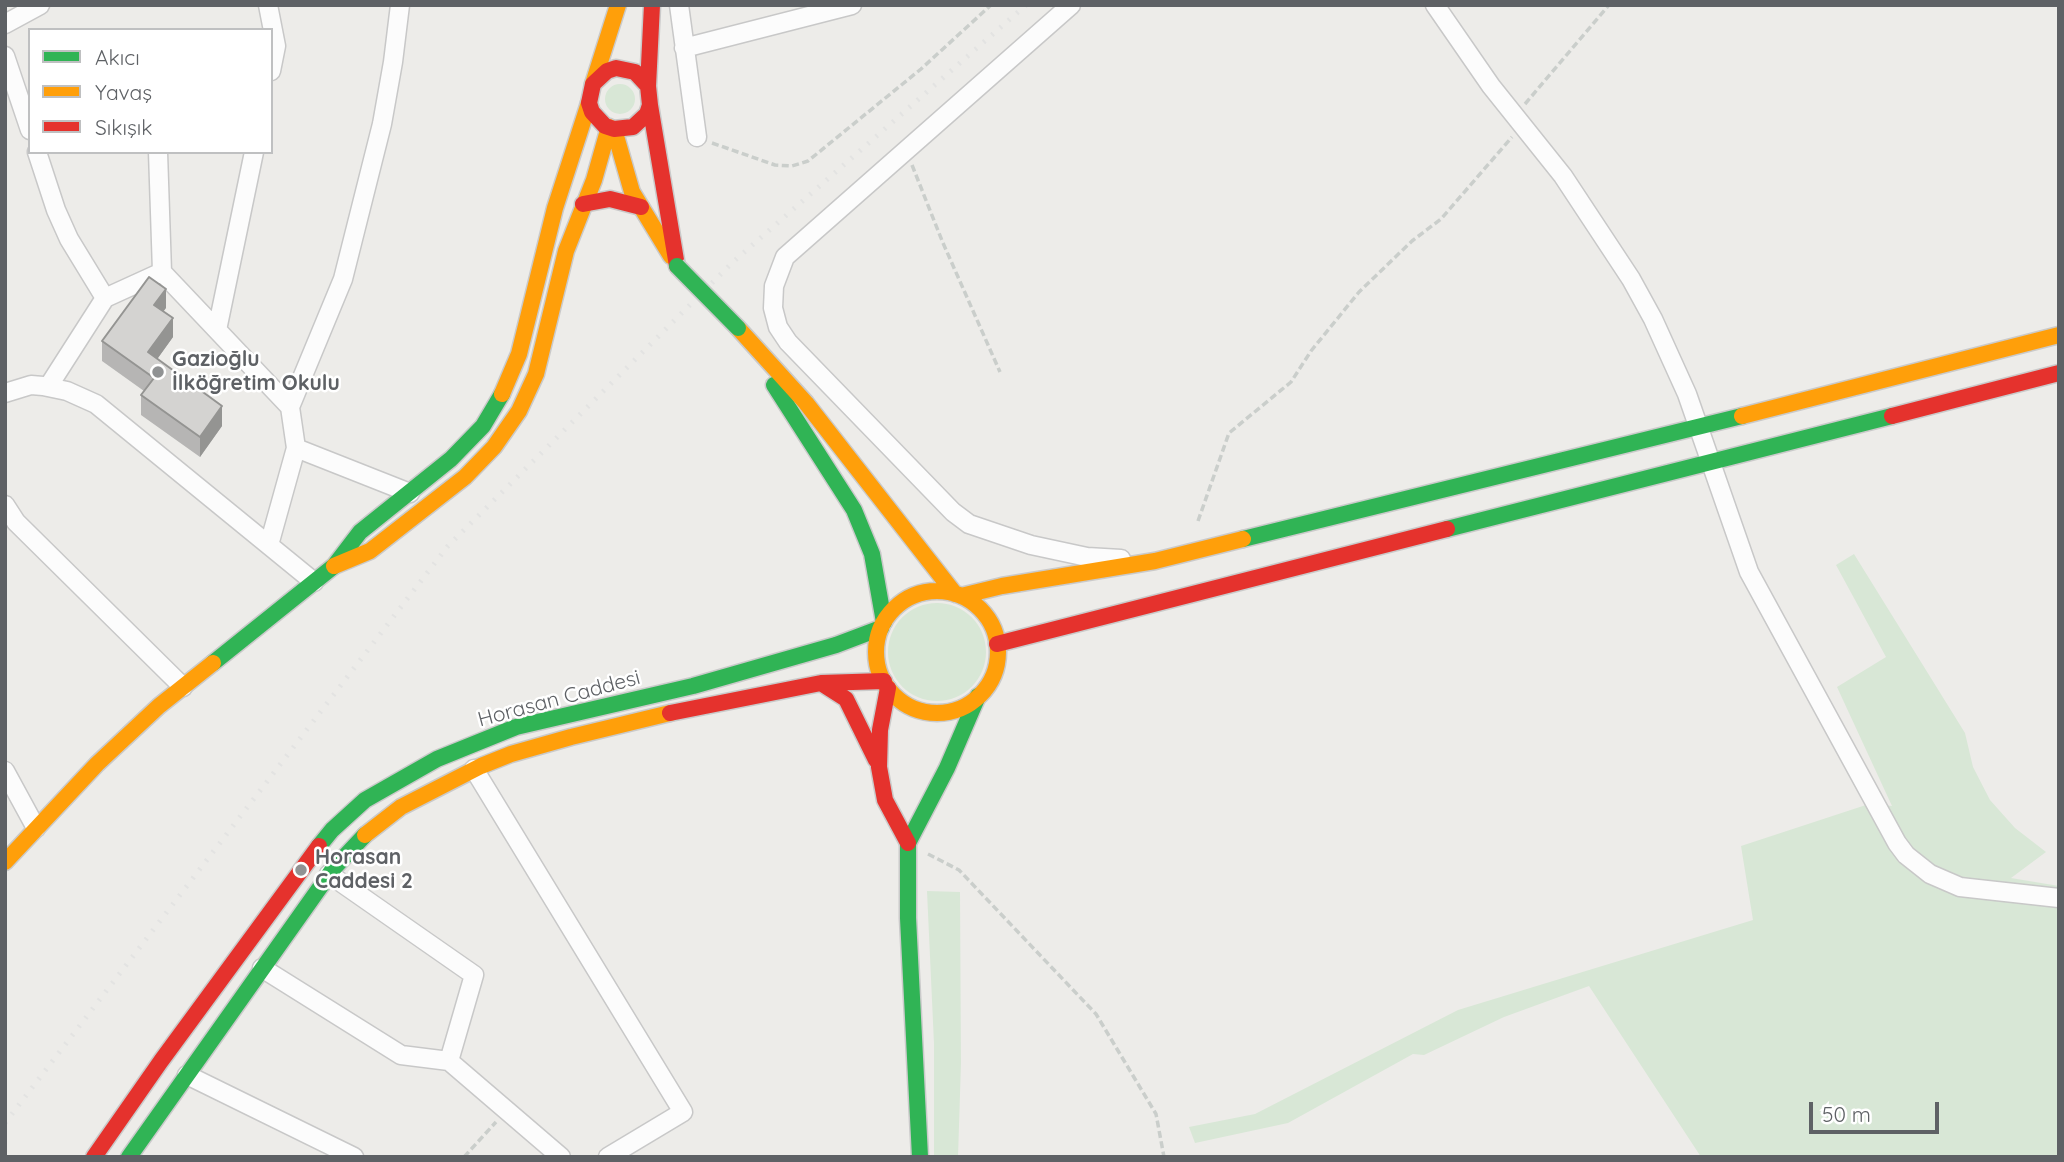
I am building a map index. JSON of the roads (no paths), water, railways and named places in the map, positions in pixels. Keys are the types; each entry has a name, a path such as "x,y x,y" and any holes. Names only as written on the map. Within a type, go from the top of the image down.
{"street":[{"path":"12,15 40,5"},
{"path":"268,5 272,28"},
{"path":"269,545 296,448 290,407 343,279 388,93 400,5"},
{"path":"5,862 97,764 183,687 334,566 360,532 451,460 492,413 506,388 526,334 555,208 618,5"},
{"path":"652,5 648,86 677,266"},
{"path":"679,5 697,137"},
{"path":"684,48 852,5"},
{"path":"1070,5 785,257 777,276 773,297 775,319 782,335 953,512 969,524 1009,539 1077,555 1156,561"},
{"path":"1435,5 1518,120 1586,207 1630,279 1673,361 1700,427 1749,572 1897,843 1906,855 1930,874 1960,887 2059,898"},
{"path":"273,31 276,46 273,61"},
{"path":"5,56 28,124"},
{"path":"593,84 599,76 616,68 635,72 648,86"},
{"path":"589,103 598,120 612,128 624,130 641,122 650,105"},
{"path":"334,566 370,551 448,490 480,462 508,429 536,374 566,251 612,128"},
{"path":"612,128 632,192 677,266 806,403 958,595"},
{"path":"38,154 69,239 105,298"},
{"path":"158,154 162,272 290,407"},
{"path":"217,330 254,154"},
{"path":"583,204 610,199 641,207"},
{"path":"48,387 105,298 162,272"},
{"path":"738,328 854,510 872,554 882,625 876,653 877,665 886,685 907,705 931,712 957,709 978,696"},
{"path":"958,595 1156,561 2059,335"},
{"path":"997,644 2059,373"},
{"path":"5,393 30,385 82,396 103,409 314,582"},
{"path":"296,448 410,493"},
{"path":"5,505 16,522 183,687"},
{"path":"882,625 895,607 917,594 942,591 958,595 977,606 992,626 997,644 997,663 993,676 978,696 947,768 908,843"},
{"name":"Horasan Caddesi","path":"94,1157 324,839 348,814 376,792 437,759 516,727 694,686 836,645 882,625"},
{"path":"821,683 846,699 879,767"},
{"name":"Horasan Caddesi","path":"130,1157 329,874 349,850 387,818 417,798 474,769 511,754 702,705 821,683 886,685"},
{"path":"886,685 880,730 879,767 886,800 908,843 908,918 920,1157"},
{"path":"474,769 683,1112 608,1157"},
{"path":"5,771 36,828"},
{"path":"329,874 474,975 449,1061"},
{"path":"262,968 401,1055 449,1061 561,1157"},
{"path":"187,1075 354,1157"}],"railway":[{"path":"5,1123 447,547 733,262 1026,5"}],"place":[{"name":"Gazioğlu İlköğretim Okulu","path":"158,372"},
{"name":"Horasan Caddesi 2","path":"301,870"}]}
